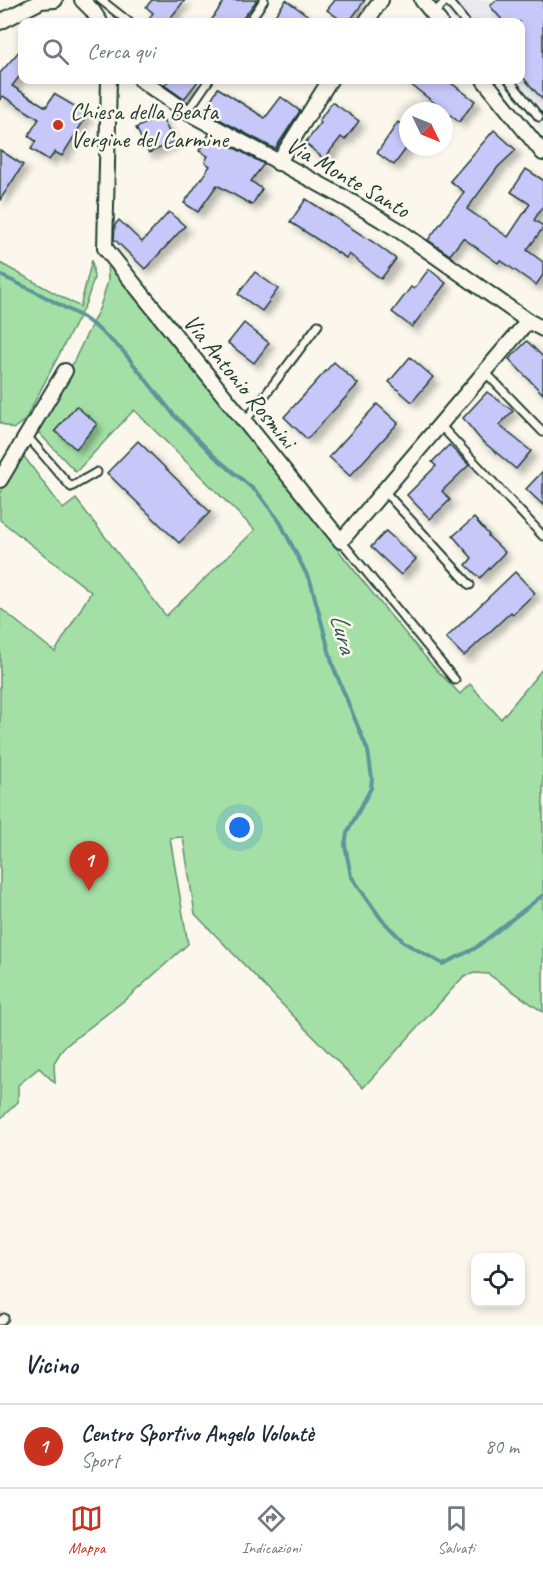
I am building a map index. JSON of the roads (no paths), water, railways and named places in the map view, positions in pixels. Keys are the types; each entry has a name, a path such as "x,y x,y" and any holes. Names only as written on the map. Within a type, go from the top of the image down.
{"street":[{"path":"0,22 46,0"},
{"path":"82,0 97,18"},
{"path":"369,18 381,0"},
{"path":"423,0 437,18"},
{"name":"Via Antonio Rosmini","path":"109,84 105,248 340,541"},
{"name":"Via Monte Santo","path":"147,84 187,112 397,229 528,321 543,329"},
{"path":"278,163 327,84"},
{"path":"487,84 543,153"},
{"path":"340,541 528,321"},
{"path":"0,480 65,371"}],"lane":[{"path":"101,0 124,18"},
{"path":"252,18 264,0"},
{"path":"437,18 447,0 462,18"},
{"path":"187,112 206,84"},
{"path":"512,84 539,117"},
{"path":"244,423 318,325"},
{"path":"485,372 543,432"},
{"path":"440,425 543,536"},
{"path":"27,436 71,487 97,472"},
{"path":"384,491 470,585"},
{"path":"340,541 455,680"}],"waterway":[{"name":"Lura","path":"0,275 36,292 96,327 123,351 174,415 214,456 258,493 280,522 311,583 333,666 368,751 372,778 371,788 347,833 345,845 351,876 382,920 405,943 443,964 474,949 543,895"}],"place":[{"name":"Chiesa della Beata Vergine del Carmine","path":"58,125"},
{"name":"Centro Sportivo Angelo Volontè","path":"89,891"}]}
